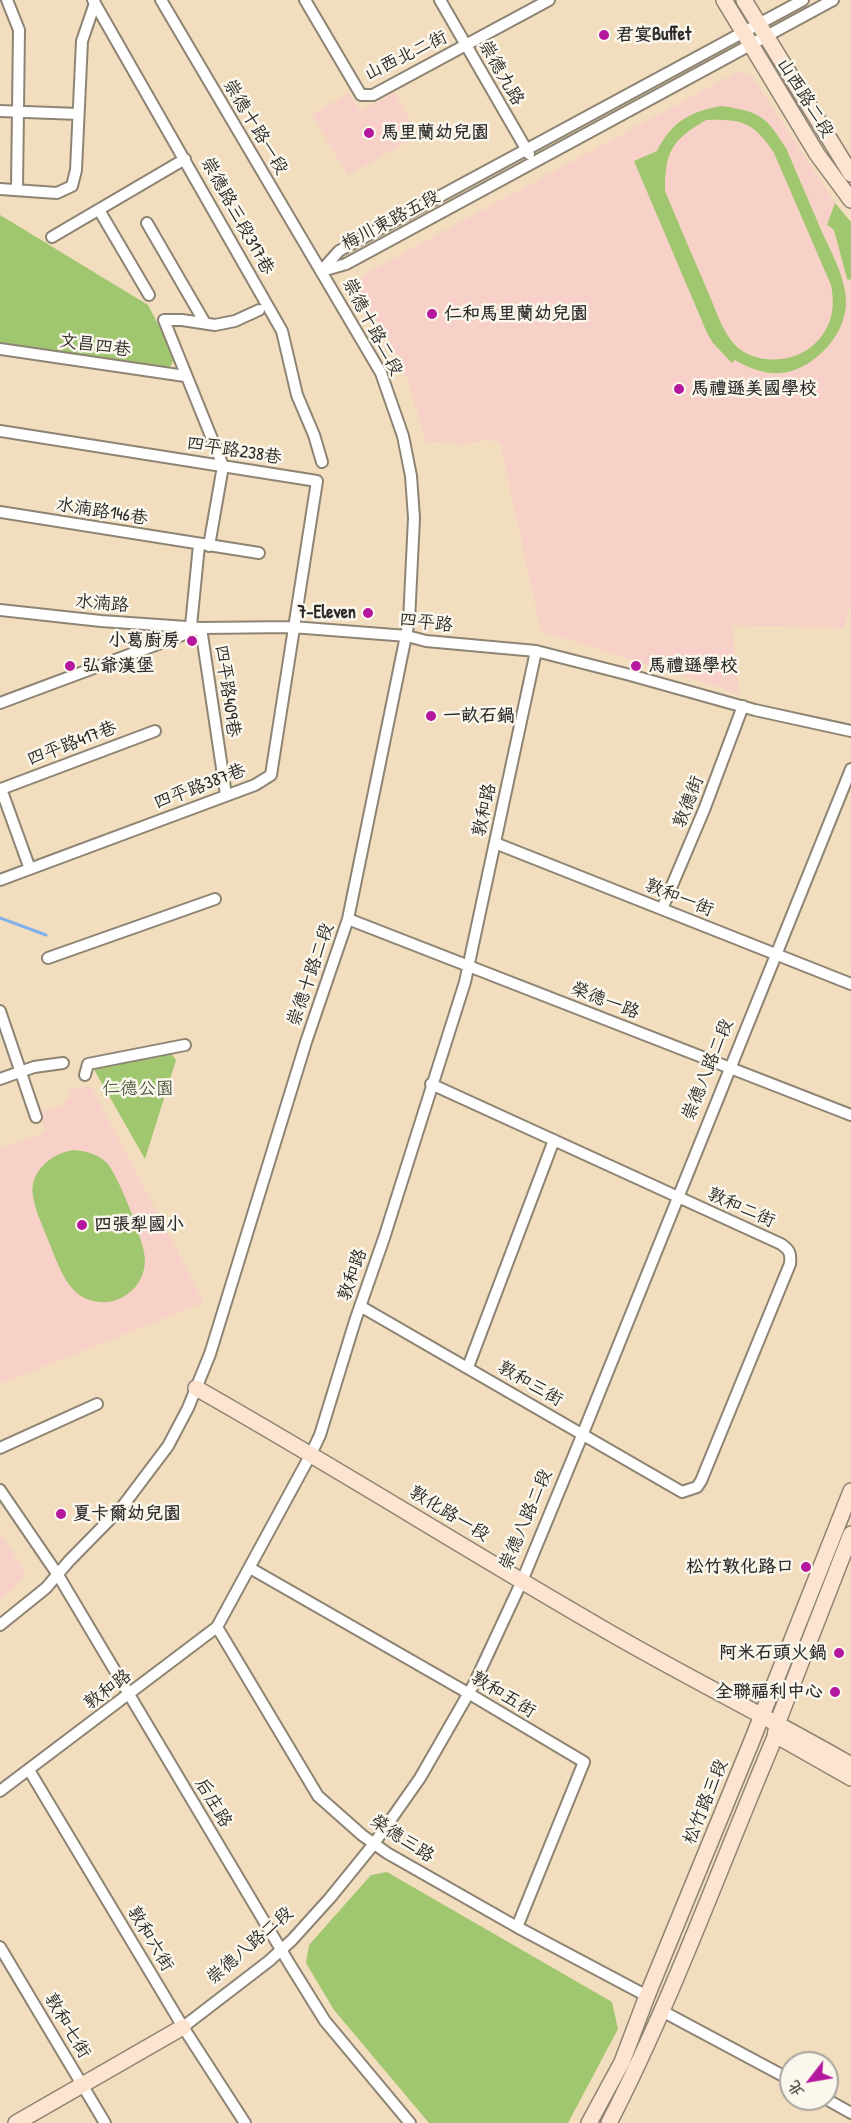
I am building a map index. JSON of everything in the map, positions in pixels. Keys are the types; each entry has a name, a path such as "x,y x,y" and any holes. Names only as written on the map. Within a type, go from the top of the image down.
{"street":[{"path":"7,0 19,30 17,189"},
{"name":"崇德十路一段","path":"161,0 322,271"},
{"name":"山西北二街","path":"305,0 361,95 373,95 466,45"},
{"name":"崇德九路","path":"440,0 534,163"},
{"path":"466,45 549,0"},
{"name":"山西路二段","path":"724,0 817,154 851,200"},
{"name":"山西路二段","path":"744,0 851,174"},
{"name":"梅川東路五段","path":"762,30 803,0"},
{"name":"梅川東路五段","path":"322,271 346,264 534,163 762,30 833,0"},
{"path":"0,189 57,193 72,186 76,170 82,41 94,1"},
{"name":"崇德路三段317巷","path":"94,1 282,331 297,395 314,435 322,462"},
{"name":"梅川東路五段","path":"322,271 339,251 527,149 746,39"},
{"path":"0,111 78,114"},
{"path":"52,237 185,159"},
{"path":"99,210 149,295"},
{"path":"147,223 205,323"},
{"name":"崇德十路二段","path":"0,1625 46,1588 122,1507 168,1446 196,1388 216,1335 306,1042 348,919 407,636 414,518 410,465 403,436 381,373 322,271"},
{"path":"223,466 164,320 215,325 235,321 259,310"},
{"name":"文昌四巷","path":"0,349 186,376"},
{"name":"四平路238巷","path":"0,431 317,482 292,627"},
{"name":"四平路409巷","path":"223,466 204,546 196,627 226,795"},
{"name":"水湳路146巷","path":"0,512 259,553"},
{"name":"水湳路","path":"0,610 101,621 196,627"},
{"name":"四平路","path":"0,703 196,627 292,627 407,636 426,641 536,651 743,706 851,731"},
{"name":"四平路387巷","path":"0,880 255,785 271,775 292,627"},
{"name":"敦和路","path":"0,1791 217,1627 311,1454 320,1434 384,1238 468,966 536,651"},
{"name":"敦德街","path":"662,909 704,810 743,706"},
{"name":"四平路417巷","path":"30,869 0,789 155,731"},
{"name":"崇德八路二段","path":"16,2123 183,2027 281,1950 322,1906 373,1845 420,1778 468,1693 522,1581 851,770"},
{"name":"敦和一街","path":"495,843 851,984"},
{"path":"48,958 215,899"},
{"name":"榮德一路","path":"348,919 851,1115"},
{"path":"0,1011 36,1117"},
{"path":"85,1075 88,1064 185,1045"},
{"path":"0,1079 34,1067 63,1063"},
{"name":"敦和二街","path":"431,1084 788,1249 791,1255 790,1264 701,1481 697,1487 682,1492"},
{"path":"468,1367 554,1140"},
{"name":"敦和三街","path":"360,1306 682,1492"},
{"name":"敦化路一段","path":"196,1388 602,1628 851,1765"},
{"path":"0,1448 97,1404"},
{"name":"后庄路","path":"0,1490 58,1575 325,2021 410,2123"},
{"name":"松竹路三段","path":"589,2123 622,2062 851,1491"},
{"path":"609,2123 662,2011 775,1737 777,1724 851,1534"},
{"name":"敦和五街","path":"250,1568 584,1762 517,1927"},
{"name":"榮德三路","path":"217,1627 318,1796 373,1845 517,1927 647,1996"},
{"name":"敦化路一段","path":"777,1724 784,1740 851,1778"},
{"name":"敦和六街","path":"29,1770 183,2027 245,2123"},
{"name":"敦和七街","path":"0,1947 105,2123"},
{"path":"662,2011 779,2074"}],"shaded area":[{"name":"馬禮遜美國學校","path":"737,72 752,76 835,203 828,225 834,230 847,279 851,280 851,602 844,628 732,625 739,694 541,631 500,442 485,440 457,446 453,441 426,442 408,381 388,339 358,290 363,275"},
{"name":"馬里蘭幼兒園","path":"349,93 360,111 395,93 418,136 348,175 312,115"},
{"name":"四張犁國小","path":"91,1086 204,1302 0,1384 0,1149 45,1132 40,1112 62,1106 69,1096 69,1090"},
{"path":"0,1532 26,1574 11,1591 0,1599"}],"green space":[{"path":"722,106 745,110 760,117 772,128 786,148 844,286 845,314 834,339 815,359 789,372 771,373 753,369 735,360 732,363 713,343 634,161 657,151 669,132 683,120 711,108","holes":["706,120 729,120 746,124 767,143 774,153 831,285 833,303 827,327 818,341 794,356 773,360 763,359 743,351 730,339 665,191 667,166 673,148 685,134"]},
{"path":"835,203 851,222 851,280 847,279 834,230 827,225"},
{"path":"0,215 148,305 175,357 169,369 0,344"},
{"name":"仁德公園","path":"171,1053 176,1060 145,1159 92,1066"},
{"path":"74,1150 96,1155 107,1163 118,1181 141,1240 145,1260 143,1274 133,1289 120,1299 100,1302 89,1300 72,1288 56,1260 34,1202 34,1179 43,1165 57,1155"},
{"path":"387,1872 612,2002 618,2029 568,2123 429,2123 334,2010 306,1963 309,1945 371,1875"}],"waterway":[{"path":"0,918 46,935"}],"place":[{"name":"君宴Buffet","path":"604,35"},
{"name":"馬里蘭幼兒園","path":"369,133"},
{"name":"仁和馬里蘭幼兒園","path":"432,314"},
{"name":"馬禮遜美國學校","path":"679,389"},
{"name":"7-Eleven","path":"368,613"},
{"name":"小葛廚房","path":"192,641"},
{"name":"弘爺漢堡","path":"70,666"},
{"name":"馬禮遜學校","path":"636,666"},
{"name":"一畝石鍋","path":"431,716"},
{"name":"四張犁國小","path":"82,1225"},
{"name":"夏卡爾幼兒園","path":"61,1514"},
{"name":"松竹敦化路口","path":"806,1567"},
{"name":"阿米石頭火鍋","path":"839,1653"},
{"name":"全聯福利中心","path":"835,1692"}]}
